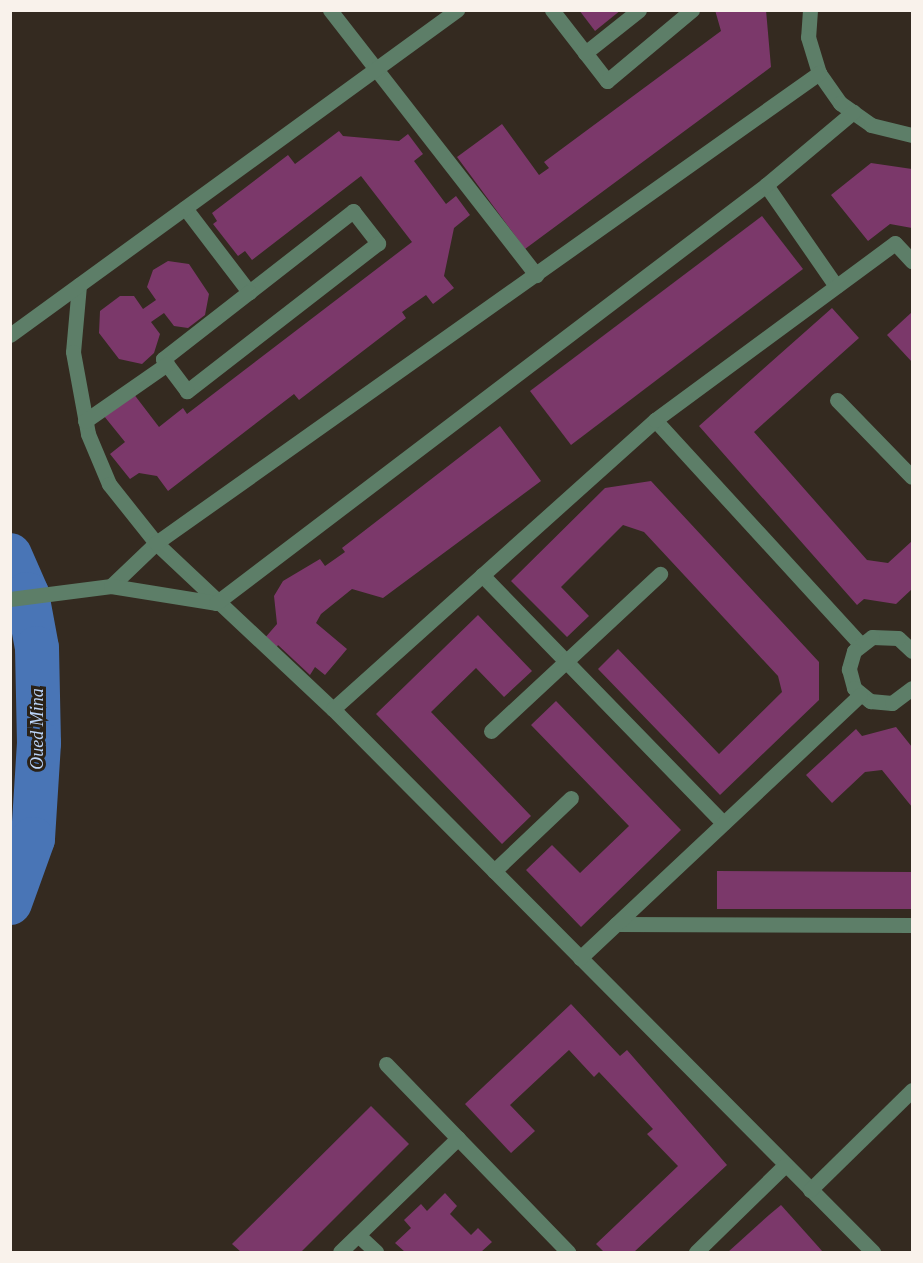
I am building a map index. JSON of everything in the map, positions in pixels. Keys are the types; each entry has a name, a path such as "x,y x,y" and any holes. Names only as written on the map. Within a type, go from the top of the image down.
{"street":[{"path":"330,10 536,275"},
{"path":"10,335 457,10"},
{"path":"552,10 607,81 692,10"},
{"path":"585,53 639,10"},
{"path":"810,10 808,37 819,73 853,112 871,125 912,135"},
{"path":"111,586 156,543 819,73"},
{"path":"10,599 111,586 216,603 766,185 853,112"},
{"path":"766,185 836,286"},
{"path":"185,208 249,291"},
{"path":"353,211 378,243 188,391 163,359 249,291 353,211"},
{"path":"333,709 655,420 895,243 912,261"},
{"path":"79,285 73,352 86,421 109,484 156,543 216,603 333,709 873,1252"},
{"path":"86,421 167,364"},
{"path":"837,400 912,477"},
{"path":"655,420 860,644"},
{"path":"491,731 660,574"},
{"path":"482,575 723,823"},
{"path":"911,646 885,635 860,644 849,669 860,695 881,704 912,690"},
{"path":"580,958 860,695"},
{"path":"494,871 571,798"},
{"path":"616,924 912,926"},
{"path":"386,1064 568,1252"},
{"path":"810,1190 912,1090"},
{"path":"340,1252 458,1138"},
{"path":"696,1252 785,1165"},
{"path":"358,1235 376,1252"}],"building":[{"path":"579,10 621,10 595,31"},
{"path":"715,10 766,10 771,67 525,249 457,157 502,124 539,175 549,168 544,162 721,31"},
{"path":"339,131 343,136 399,141 408,134 423,154 414,161 446,204 456,196 470,215 454,228 444,276 454,288 433,304 426,295 402,312 406,318 299,400 294,394 168,491 157,476 139,473 130,479 110,454 125,442 104,416 133,393 159,427 183,408 187,414 412,242 361,176 252,260 245,251 238,256 213,224 217,221 212,213 288,155 295,164"},
{"path":"871,163 912,169 912,228 890,224 868,241 831,195"},
{"path":"762,216 803,269 571,445 530,391"},
{"path":"168,261 189,264 209,294 205,315 188,328 174,326 164,313 151,322 160,334 154,353 142,364 119,359 99,333 100,311 120,296 134,296 143,309 156,300 147,287 153,270"},
{"path":"832,308 859,338 754,432 867,560 888,563 912,541 912,589 896,604 864,599 857,605 699,426"},
{"path":"912,312 912,362 887,335"},
{"path":"500,426 541,481 383,598 352,589 321,614 316,623 347,649 325,675 315,667 310,675 278,645 275,650 264,639 277,624 274,596 283,581 320,559 325,566 345,552 342,548"},
{"path":"651,481 819,662 819,700 720,795 598,669 618,649 719,754 782,692 778,676 644,532 623,525 561,587 589,616 567,637 511,581 605,488"},
{"path":"478,615 532,671 504,697 476,668 431,712 531,816 502,844 376,714"},
{"path":"556,701 681,830 581,927 526,870 552,845 580,873 629,826 531,725"},
{"path":"896,727 912,747 912,807 882,770 865,772 832,803 806,775 856,729 862,736"},
{"path":"717,871 912,872 912,909 717,909"},
{"path":"571,1004 620,1056 627,1050 727,1165 634,1252 604,1252 596,1244 678,1166 647,1134 653,1129 599,1072 594,1077 569,1050 510,1105 535,1131 511,1153 465,1104"},
{"path":"371,1106 409,1144 301,1252 241,1252 232,1244"},
{"path":"445,1193 457,1206 450,1214 471,1235 478,1228 492,1242 481,1252 405,1252 395,1243 411,1228 404,1220 421,1204 427,1211"},
{"path":"781,1205 823,1252 728,1252 769,1215"}],"waterway":[{"name":"Oued Mina","path":"10,555 27,594 37,648 39,743 33,839 10,903"}]}
